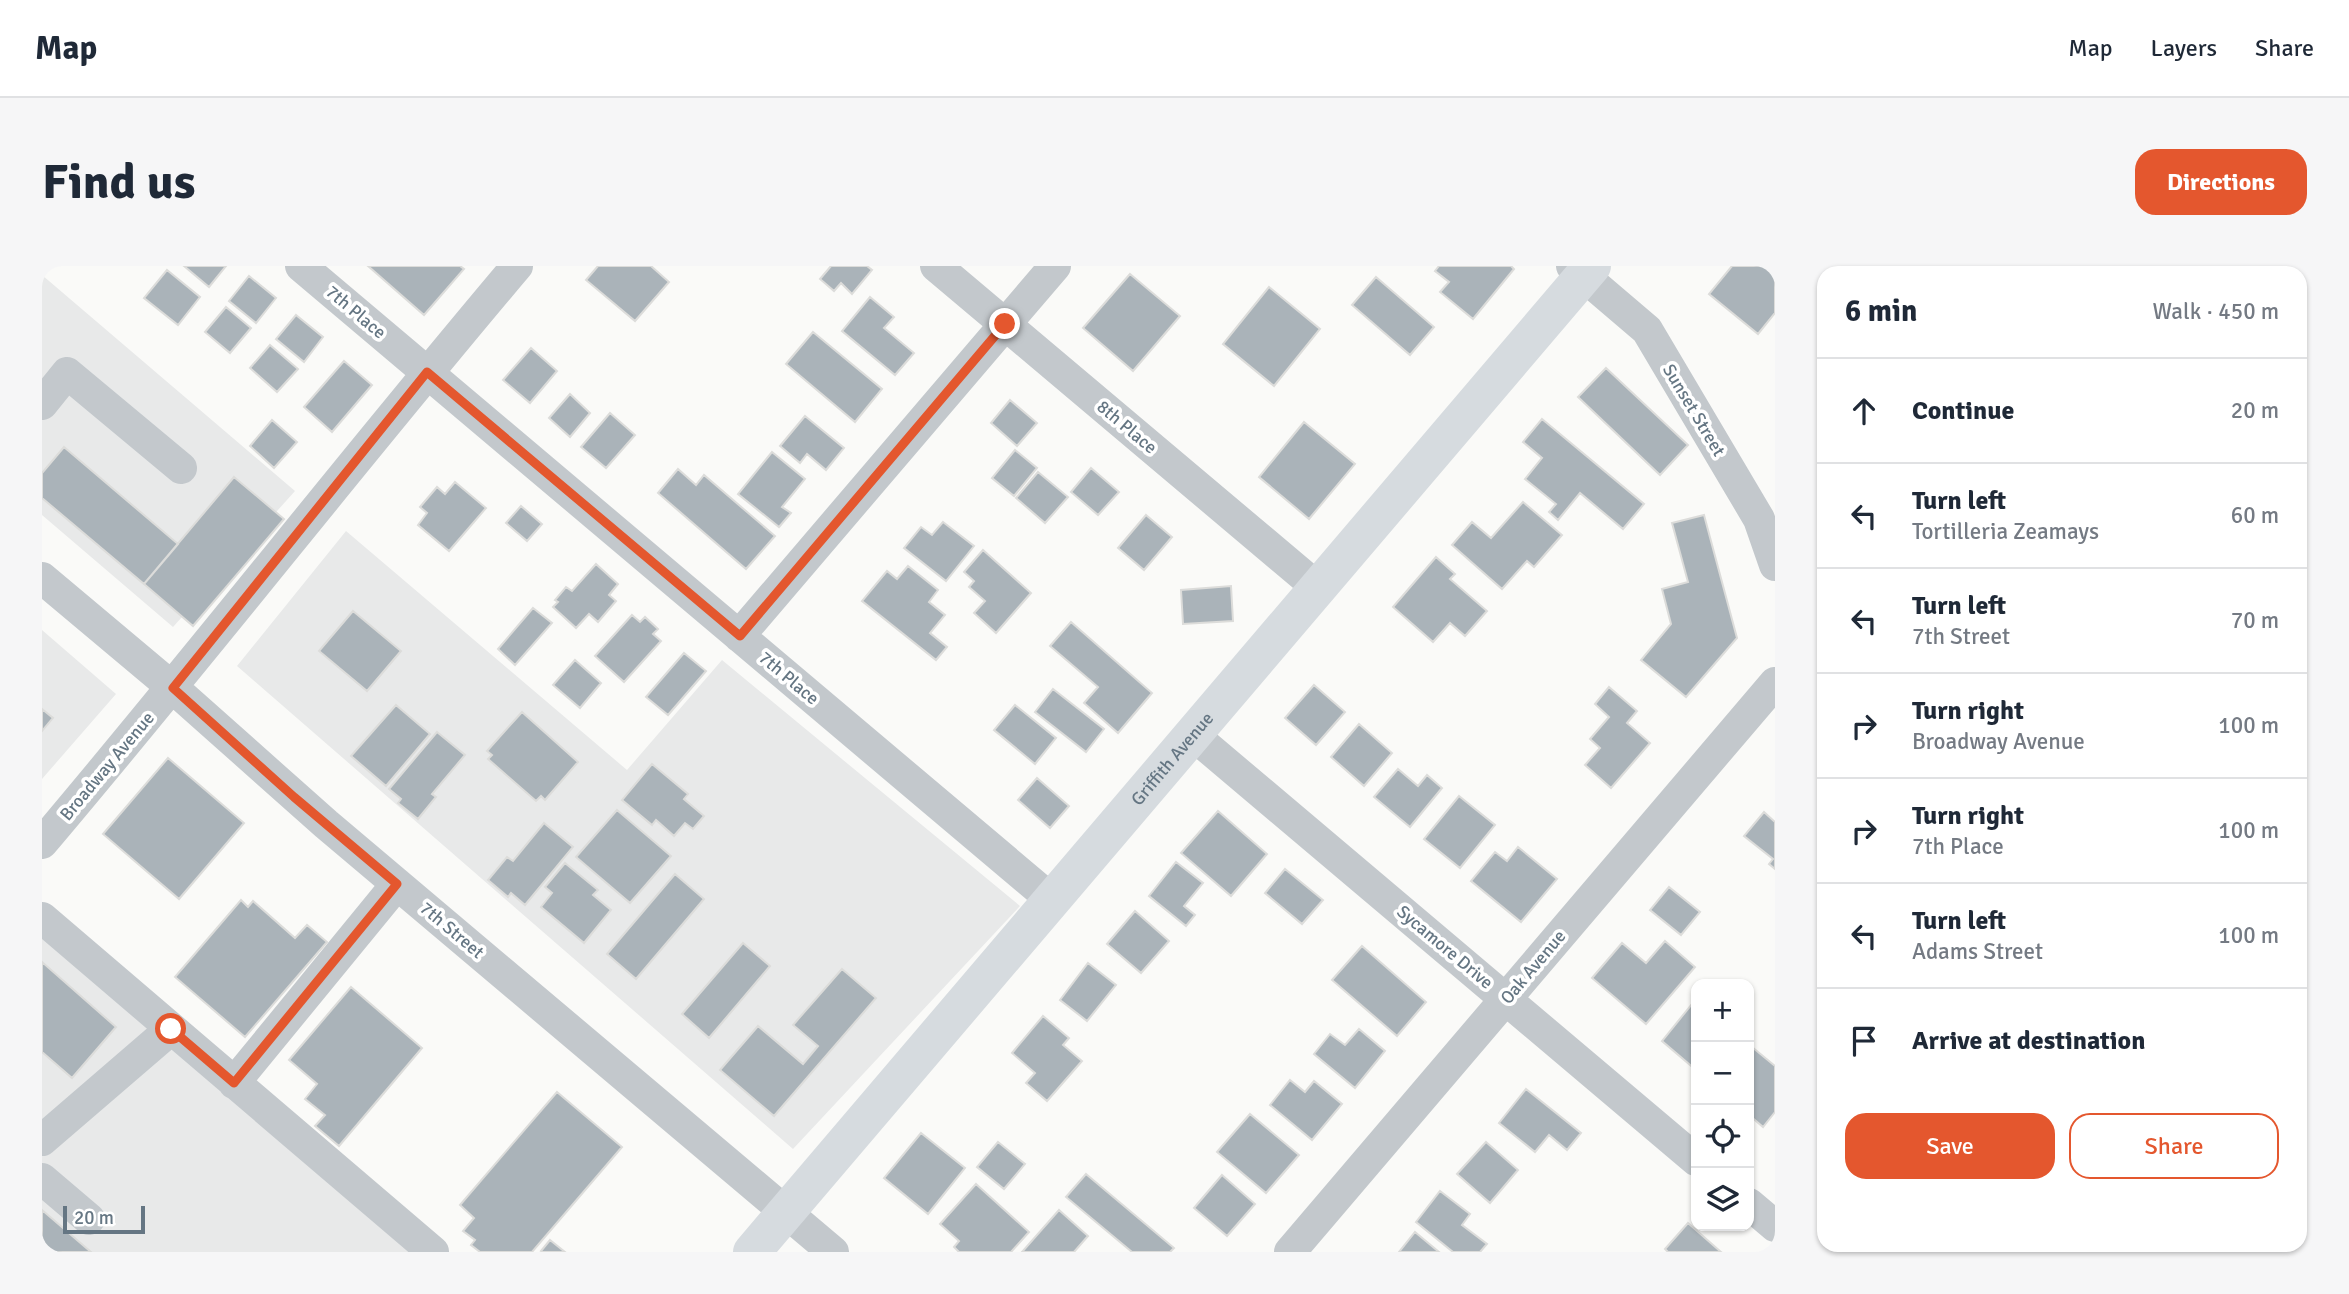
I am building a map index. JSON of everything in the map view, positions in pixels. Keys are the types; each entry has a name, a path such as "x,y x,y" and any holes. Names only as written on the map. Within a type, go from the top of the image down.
{"main road":[{"name":"Griffith Avenue","path":"752,1252 1318,588 1583,269"}],"street":[{"name":"7th Place","path":"301,266 1052,900"},
{"name":"Broadway Avenue","path":"42,843 173,688 427,372 517,266"},
{"name":"8th Place","path":"936,266 1318,588"},
{"path":"740,636 1055,266"},
{"name":"Sunset Street","path":"1583,269 1647,330 1759,519 1775,565"},
{"path":"42,404 67,373 181,468"},
{"name":"7th Street","path":"42,578 173,688 294,797 833,1252"},
{"name":"Oak Avenue","path":"1290,1252 1775,683"},
{"name":"Sycamore Drive","path":"1193,735 1691,1156"},
{"path":"234,1083 397,884"},
{"path":"42,918 433,1252"},
{"path":"44,1136 171,1029"},
{"path":"42,1179 89,1219"},
{"path":"1754,1208 1775,1226"}],"shaded area":[{"path":"42,275 295,491 173,627 42,515"},
{"path":"346,531 627,770 722,660 1020,906 793,1149 237,666"},
{"path":"42,630 116,694 42,779"},
{"path":"42,918 433,1252 42,1252"}],"building":[{"path":"184,266 226,266 209,287"},
{"path":"368,266 460,266 464,269 424,315"},
{"path":"598,266 651,266 669,282 635,321 586,280"},
{"path":"831,266 867,266 872,270 852,294 841,283 834,291 820,279"},
{"path":"1439,266 1511,266 1514,269 1473,319 1440,292 1449,282 1435,271"},
{"path":"1732,266 1775,266 1775,313 1758,334 1709,294"},
{"path":"167,270 200,297 178,325 144,298"},
{"path":"1130,274 1180,316 1133,371 1083,328"},
{"path":"249,276 276,298 256,323 229,301"},
{"path":"1376,277 1434,327 1410,355 1352,305"},
{"path":"1269,287 1320,329 1274,386 1223,344"},
{"path":"870,297 894,317 884,328 914,353 895,375 842,331"},
{"path":"226,307 251,328 230,353 205,332"},
{"path":"296,315 323,337 304,362 276,339"},
{"path":"813,332 882,389 855,422 786,364"},
{"path":"270,345 298,369 277,392 250,368"},
{"path":"531,348 557,371 530,403 503,380"},
{"path":"344,361 372,385 332,432 304,407"},
{"path":"1606,368 1688,445 1660,475 1578,397"},
{"path":"570,394 590,413 570,437 549,418"},
{"path":"1010,400 1037,423 1017,446 991,423"},
{"path":"610,413 635,435 606,468 581,447"},
{"path":"805,416 844,448 826,470 807,454 800,463 780,446"},
{"path":"1542,419 1644,504 1623,529 1580,493 1558,520 1549,512 1556,504 1525,479 1542,458 1523,442"},
{"path":"272,420 297,442 274,468 250,446"},
{"path":"1304,422 1355,464 1309,519 1259,477"},
{"path":"64,447 178,544 144,584 42,498 42,473"},
{"path":"1015,450 1037,468 1014,496 992,478"},
{"path":"772,452 805,479 782,507 791,513 779,527 738,494"},
{"path":"1091,468 1119,492 1098,515 1071,492"},
{"path":"678,469 696,485 704,475 775,536 746,569 658,493"},
{"path":"1038,472 1068,497 1045,523 1016,498"},
{"path":"234,477 284,519 193,626 144,584"},
{"path":"455,482 486,508 449,551 418,525 427,513 420,507 437,487 445,494"},
{"path":"1523,502 1562,535 1534,567 1527,561 1502,589 1452,545 1472,522 1491,538"},
{"path":"521,506 542,524 527,541 506,523"},
{"path":"1146,515 1172,537 1144,570 1118,548"},
{"path":"1704,515 1737,638 1686,697 1641,660 1671,624 1662,589 1688,582 1672,523"},
{"path":"943,522 974,546 946,581 904,548 921,527 932,535"},
{"path":"983,550 1031,593 996,633 974,613 985,601 969,587 974,581 964,572"},
{"path":"1436,557 1455,574 1450,579 1487,611 1465,636 1450,623 1433,642 1393,607"},
{"path":"596,564 618,584 609,595 616,601 598,622 589,614 576,628 553,607 558,602 555,600 566,587 572,591"},
{"path":"908,566 938,590 929,602 945,615 930,633 947,647 936,660 862,601 887,571 897,579"},
{"path":"1231,586 1233,621 1183,624 1181,590"},
{"path":"533,608 552,623 515,665 498,649"},
{"path":"353,611 401,651 367,691 319,651"},
{"path":"632,615 640,622 645,617 658,629 653,634 661,641 624,682 595,656"},
{"path":"1071,622 1152,693 1118,733 1084,703 1098,687 1050,646"},
{"path":"684,653 706,671 668,715 646,697"},
{"path":"575,660 601,683 580,708 553,685"},
{"path":"1314,685 1345,712 1316,745 1285,718"},
{"path":"1609,687 1637,711 1627,723 1650,743 1611,788 1585,765 1600,748 1590,739 1609,717 1595,704"},
{"path":"1053,689 1104,729 1086,752 1035,712"},
{"path":"396,705 430,734 386,786 351,756"},
{"path":"1015,705 1056,738 1035,764 994,730"},
{"path":"42,709 53,718 42,731"},
{"path":"522,712 578,762 545,800 541,796 536,801 488,759 492,755 487,751"},
{"path":"1359,724 1392,753 1364,786 1331,757"},
{"path":"437,732 465,755 432,794 436,797 418,819 398,803 401,799 389,789"},
{"path":"168,758 244,823 179,899 103,834"},
{"path":"652,764 688,794 684,799 704,816 693,829 685,823 674,836 656,820 652,825 622,800"},
{"path":"1398,769 1418,786 1427,775 1442,788 1410,827 1374,797"},
{"path":"1037,778 1069,806 1050,828 1018,800"},
{"path":"1459,796 1495,825 1460,868 1424,839"},
{"path":"617,810 671,856 630,903 576,857"},
{"path":"1218,811 1267,854 1231,896 1181,853"},
{"path":"1764,812 1775,822 1775,869 1769,864 1773,859 1744,836"},
{"path":"544,823 573,847 525,905 511,893 508,897 488,880 507,857 513,861"},
{"path":"1518,847 1557,879 1521,922 1471,881 1495,852 1507,861"},
{"path":"1176,862 1203,883 1184,906 1195,915 1186,926 1149,896"},
{"path":"565,863 598,890 593,895 611,910 584,943 541,907 552,893 545,887"},
{"path":"1285,869 1323,900 1302,924 1265,893"},
{"path":"675,874 704,899 636,979 607,954"},
{"path":"1669,887 1700,912 1681,935 1650,910"},
{"path":"241,900 248,907 253,901 295,938 307,925 327,942 245,1037 175,977"},
{"path":"1135,911 1169,941 1141,973 1107,944"},
{"path":"1665,941 1695,967 1646,1024 1592,978 1622,943 1646,963"},
{"path":"743,943 770,966 709,1038 682,1014"},
{"path":"1362,946 1426,1002 1397,1036 1332,980"},
{"path":"42,962 116,1027 72,1078 42,1052"},
{"path":"1088,963 1116,985 1087,1021 1060,1000"},
{"path":"842,969 876,998 774,1116 720,1070 758,1026 803,1064 818,1046 793,1025"},
{"path":"351,987 422,1048 339,1146 315,1126 325,1115 305,1099 317,1084 289,1060"},
{"path":"1691,1005 1691,1066 1662,1041"},
{"path":"1043,1016 1069,1038 1063,1045 1082,1061 1047,1101 1026,1083 1035,1073 1012,1053"},
{"path":"1359,1029 1385,1051 1355,1088 1314,1054 1330,1034 1345,1045"},
{"path":"1754,1049 1775,1066 1775,1112 1763,1127 1754,1119"},
{"path":"1290,1080 1305,1092 1314,1081 1342,1104 1312,1140 1270,1105"},
{"path":"1526,1089 1581,1133 1567,1150 1549,1135 1535,1152 1499,1123"},
{"path":"557,1092 622,1147 532,1252 480,1252 471,1245 475,1240 463,1231 474,1218 460,1205"},
{"path":"1250,1114 1299,1155 1266,1193 1217,1152"},
{"path":"921,1133 965,1168 928,1214 884,1178"},
{"path":"998,1142 1025,1164 1004,1189 977,1167"},
{"path":"1486,1142 1518,1170 1490,1203 1457,1174"},
{"path":"1086,1174 1174,1248 1170,1252 1132,1252 1066,1197"},
{"path":"1222,1175 1255,1204 1227,1236 1194,1208"},
{"path":"976,1184 1029,1232 1011,1252 959,1252 954,1247 959,1241 940,1224"},
{"path":"1440,1191 1470,1214 1462,1225 1487,1244 1480,1252 1453,1252 1416,1222"},
{"path":"42,1210 91,1252 42,1252"},
{"path":"1059,1210 1088,1236 1074,1252 1022,1252"},
{"path":"1688,1223 1691,1231 1697,1231 1721,1252 1668,1252 1665,1249"},
{"path":"1415,1232 1439,1252 1399,1252"},
{"path":"550,1240 565,1252 541,1251"}],"route":[{"path":"171,1029 234,1083 397,884 294,797 173,688 427,372 740,636 1005,324"}]}
